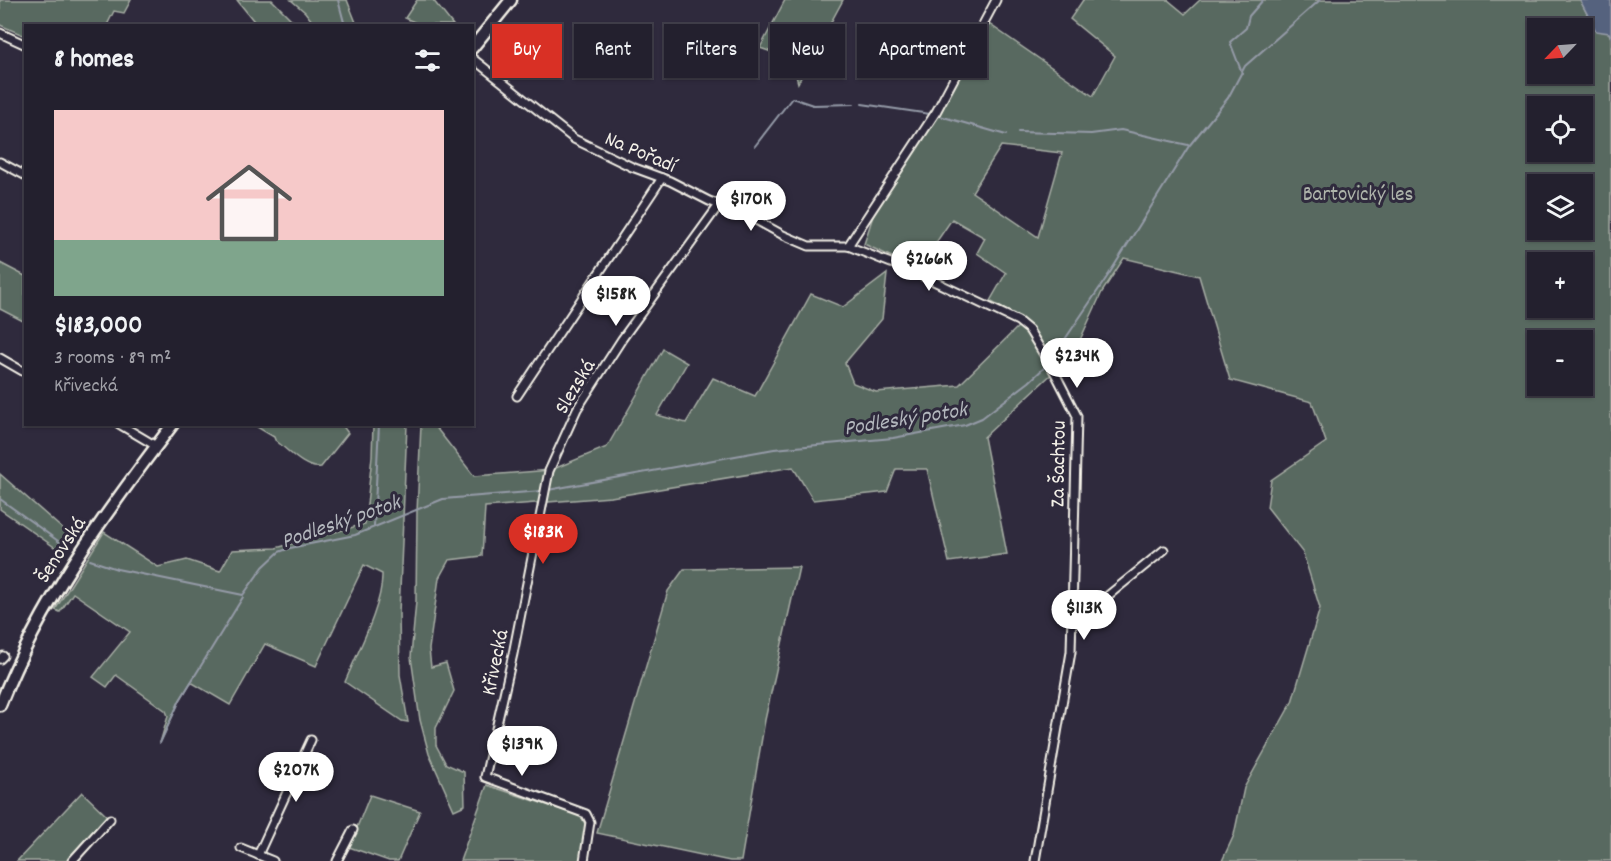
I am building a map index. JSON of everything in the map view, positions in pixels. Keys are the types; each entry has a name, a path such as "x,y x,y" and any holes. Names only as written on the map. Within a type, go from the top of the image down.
{"main road":[{"path":"474,46 511,0"},
{"name":"Šenovská","path":"0,705 26,646 58,586 90,536 171,426"}],"street":[{"path":"848,246 936,112 996,0"},
{"path":"0,33 24,44"},
{"name":"Na Pořadí","path":"474,60 574,139 632,167 662,177 719,205 745,214 809,246 848,246 921,275 1018,321"},
{"path":"0,162 24,175"},
{"name":"Slezská","path":"517,396 662,177"},
{"name":"Slezská","path":"549,471 577,409 622,339 719,205"},
{"name":"Za Šachtou","path":"1018,321 1029,330 1077,416 1071,652 1035,861"},
{"path":"0,358 24,372"},
{"path":"121,426 156,446"},
{"name":"Křivecká","path":"549,471 513,654 485,777 586,814 590,822 584,861"},
{"path":"1073,624 1164,550"},
{"path":"258,855 311,740"},
{"path":"72,861 110,819"},
{"path":"337,861 353,830"},
{"path":"240,848 273,861"}],"green space":[{"path":"0,0 131,0 124,13 114,11 108,24 24,24 24,36 0,25"},
{"path":"237,0 272,0 296,24 256,24"},
{"path":"291,0 347,0 357,24 314,24"},
{"path":"417,0 433,0 452,24 419,24 405,18"},
{"path":"785,0 843,0 830,24 772,24"},
{"name":"Bartovický les","path":"1083,0 1168,0 1185,14 1200,0 1580,0 1589,18 1527,18 1527,84 1593,84 1593,23 1609,33 1611,38 1611,861 1222,861 1234,835 1244,788 1292,702 1320,608 1303,553 1267,507 1271,480 1326,442 1312,402 1230,380 1199,276 1124,258 1102,292 1074,353 984,437 1007,554 949,562 927,469 896,469 887,492 813,500 793,467 611,497 485,507 482,556 449,560 439,578 429,649 431,667 446,663 454,691 436,728 436,745 446,764 464,772 465,805 454,810 429,754 420,720 411,657 416,601 421,426 435,426 474,476 551,470 607,447 663,349 687,363 657,415 686,423 713,378 755,396 811,294 843,307 887,274 882,319 845,363 853,383 876,392 959,385 1024,321 990,301 1006,273 977,253 985,238 952,219 918,269 864,244 873,216 956,78 987,78 987,27 989,24 1093,96 1115,56 1070,19","holes":["1001,146 1062,153 1038,237 972,192"]},
{"path":"770,29 770,51 760,48"},
{"path":"0,263 24,275 24,321 0,309"},
{"path":"343,426 348,433 321,467 315,467 296,458 274,437 257,427"},
{"path":"373,426 407,426 399,613 400,675 408,722 402,721 345,682 374,614 381,586 382,574 364,565 316,666 265,644 230,705 191,682 160,743 168,716 166,711 116,675 107,687 93,677 130,632 73,593 60,612 55,610 104,532 158,567 187,560 220,571 232,550 276,548 365,524"},
{"path":"0,474 74,539 63,553 0,509"},
{"path":"799,567 765,720 741,861 730,861 597,833 668,591 684,569"},
{"path":"487,785 580,816 586,825 580,861 460,861"},
{"path":"82,792 110,819 70,861 17,861"},
{"path":"370,795 420,811 398,861 389,861 349,847"}],"water":[{"path":"1580,0 1611,0 1611,38 1609,33 1596,31 1593,18 1589,18"}],"waterway":[{"path":"338,0 344,24"},
{"path":"1242,73 1230,42 1246,28 1249,16 1263,0"},
{"name":"Podleský potok","path":"1051,360 1109,274 1189,146 1228,98 1245,66 1320,0"},
{"path":"755,146 792,98 813,105 854,104"},
{"path":"862,104 930,114"},
{"path":"940,116 1006,135"},
{"path":"1018,132 1091,134 1121,130 1188,145"},
{"name":"Podleský potok","path":"548,490 774,449 893,438 965,425 982,418 1029,382 1047,365"},
{"path":"374,526 379,426"},
{"name":"Podleský potok","path":"90,560 117,569 243,595 263,567 279,552 290,548 355,535 443,499 542,491"},
{"name":"Podleský potok","path":"0,499 65,546"},
{"path":"160,743 180,700 243,597"}]}
